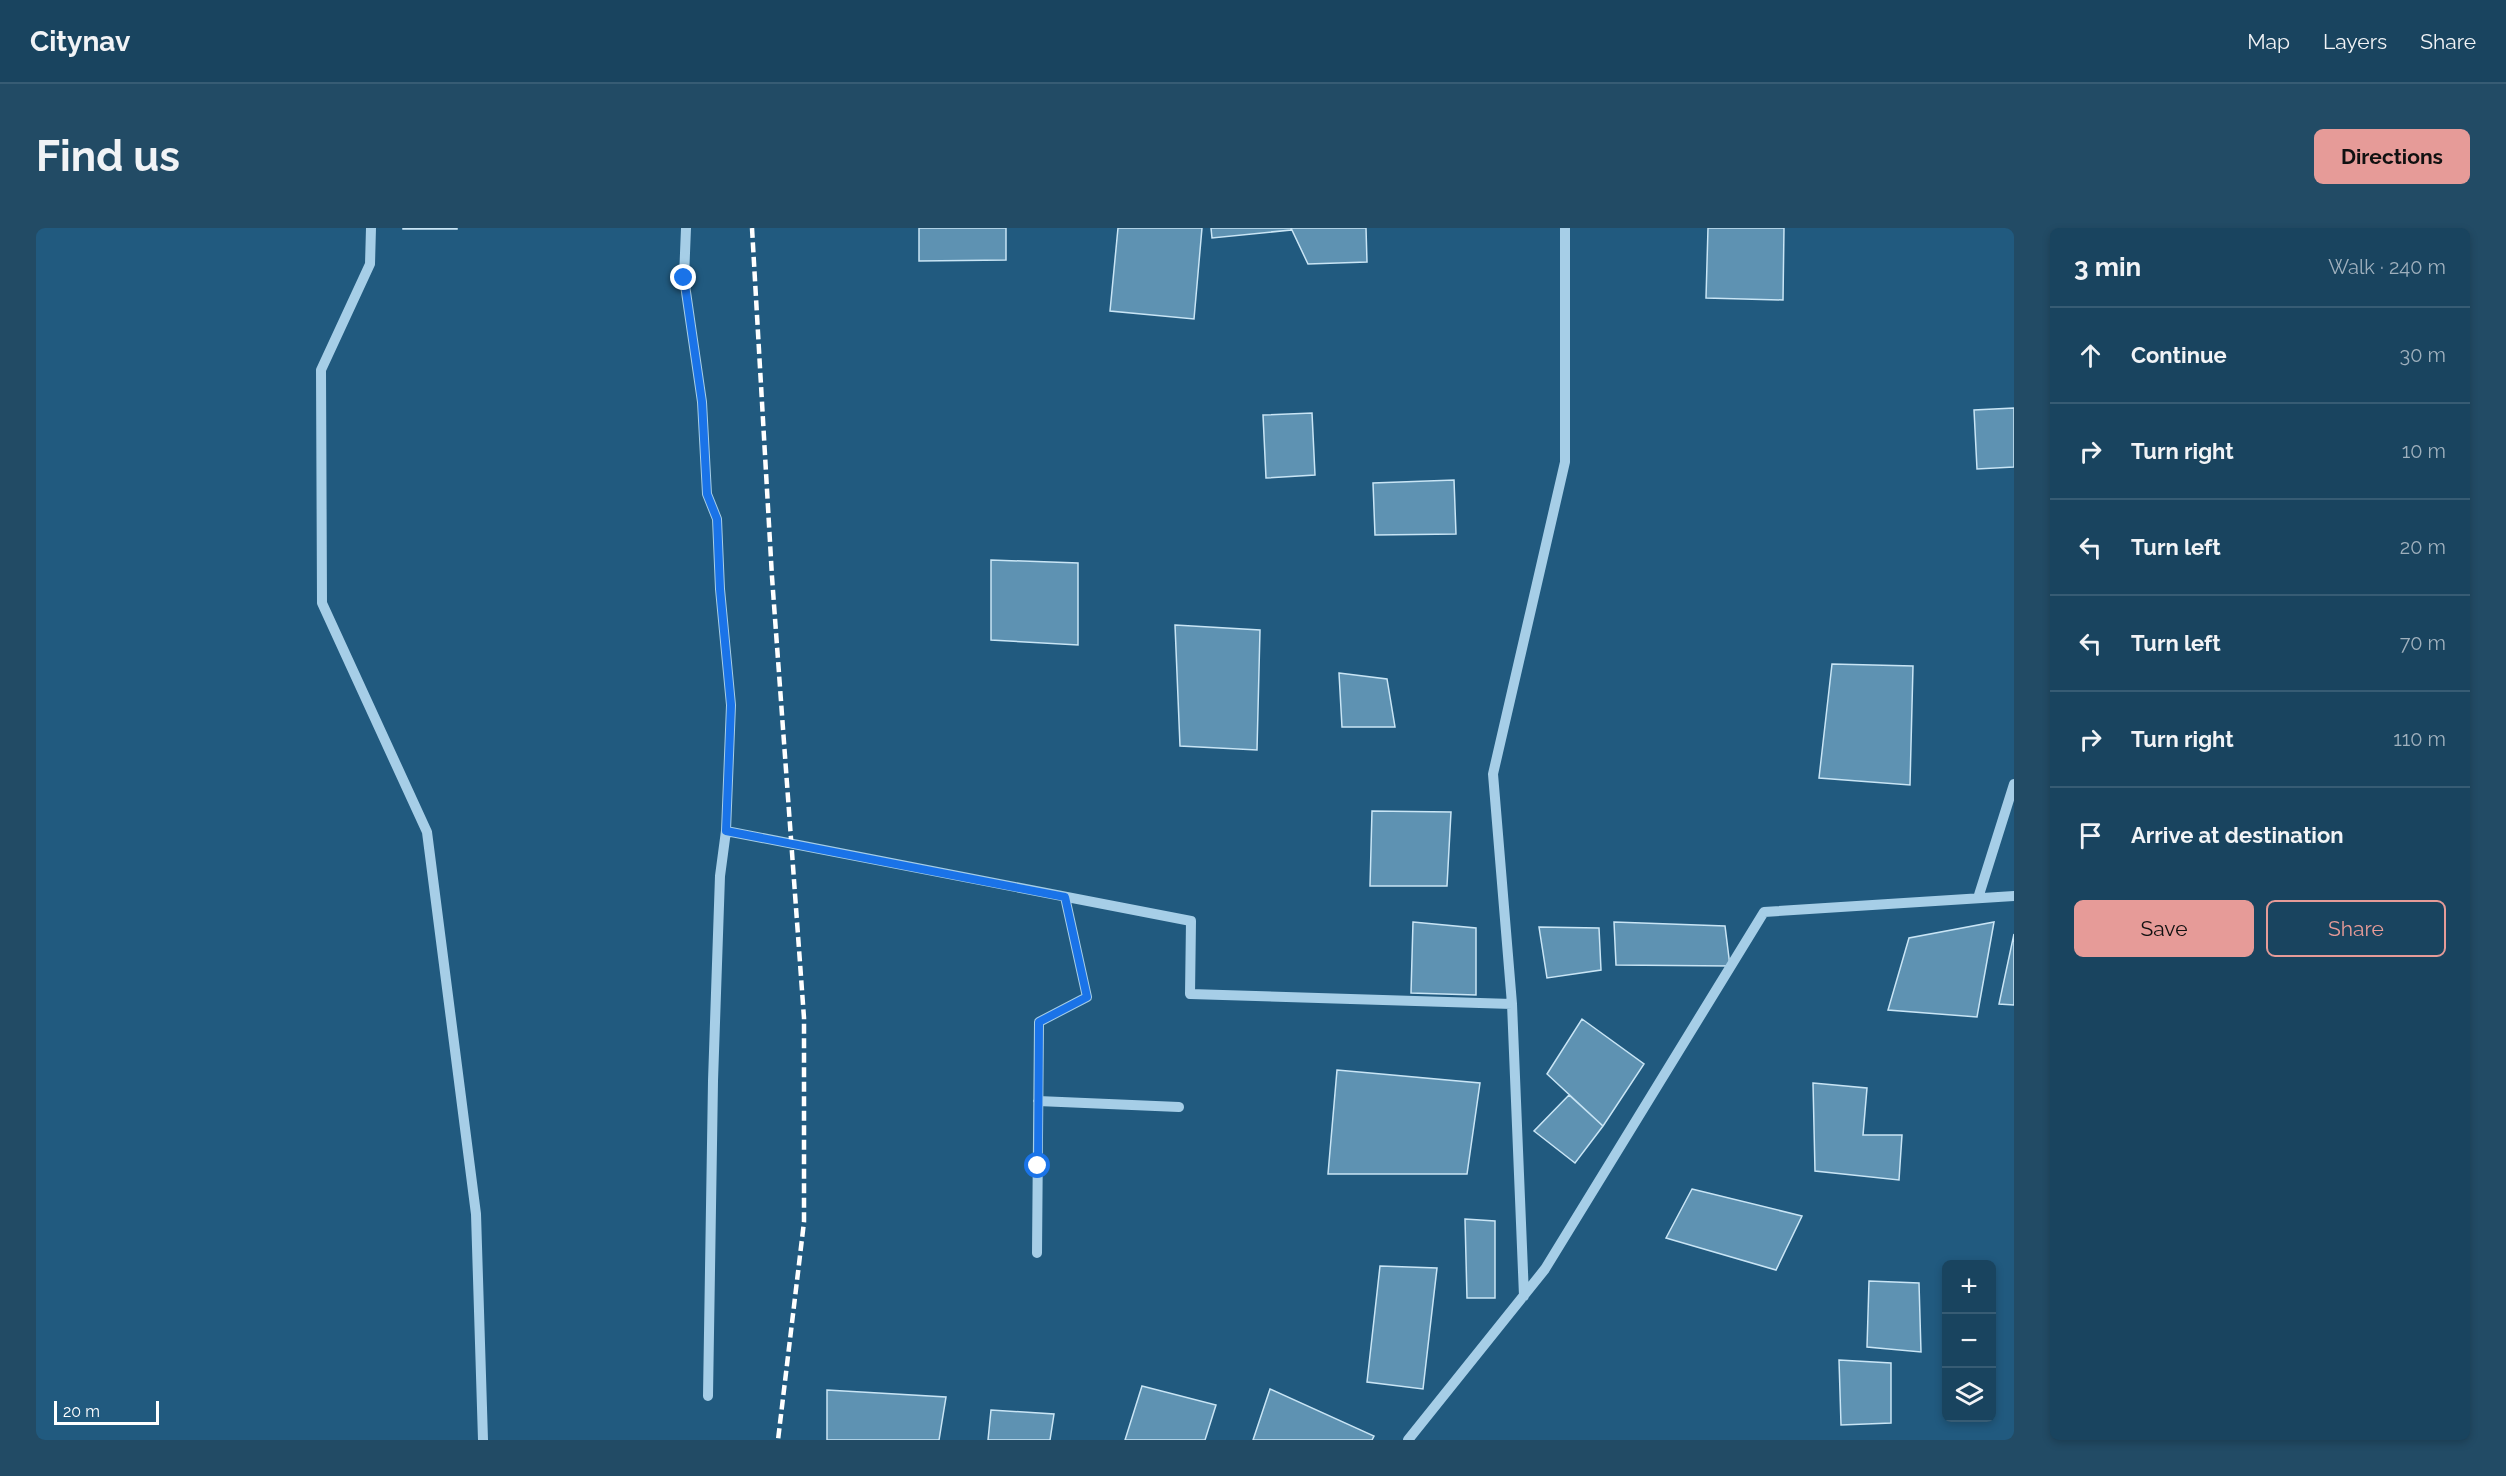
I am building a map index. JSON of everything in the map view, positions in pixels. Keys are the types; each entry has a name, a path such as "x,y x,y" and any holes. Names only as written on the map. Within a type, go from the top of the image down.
{"street":[{"path":"371,228 370,264 321,370 322,603 427,832 476,1214 483,1440"},
{"path":"686,228 684,278 702,402 707,494 717,519 720,589 731,705 726,831 720,876 713,1082 708,1396"},
{"path":"1524,1296 1512,1004 1493,774 1565,462 1565,228"},
{"path":"1978,898 2014,784"},
{"path":"726,831 1191,921 1190,994 1512,1004"},
{"path":"1408,1440 1545,1269 1764,912 2014,896"},
{"path":"1037,1253 1039,1022 1087,997 1065,897"},
{"path":"1038,1101 1179,1107"}],"building":[{"path":"457,228 457,229 403,229"},
{"path":"919,228 1006,228 1006,260 919,261"},
{"path":"1118,228 1202,228 1194,319 1110,311"},
{"path":"1211,228 1291,228 1291,230 1212,238"},
{"path":"1291,228 1366,228 1367,262 1308,264"},
{"path":"1708,228 1784,228 1783,300 1706,298"},
{"path":"2014,408 2014,467 1977,469 1974,410"},
{"path":"1312,413 1315,475 1266,478 1263,415"},
{"path":"1454,480 1456,534 1375,535 1373,483"},
{"path":"991,560 1078,563 1078,645 991,640"},
{"path":"1175,625 1260,630 1257,750 1180,746"},
{"path":"1832,664 1913,666 1910,785 1819,778"},
{"path":"1339,673 1387,679 1395,727 1342,727"},
{"path":"1372,811 1451,812 1447,886 1370,886"},
{"path":"1413,922 1476,928 1476,995 1411,993"},
{"path":"1614,922 1725,926 1730,966 1616,965"},
{"path":"1994,922 1977,1017 1888,1010 1909,938"},
{"path":"1539,927 1599,928 1601,970 1547,978"},
{"path":"2014,934 2014,1005 1999,1004"},
{"path":"1582,1019 1644,1064 1603,1126 1547,1074"},
{"path":"1337,1070 1480,1083 1467,1174 1328,1174"},
{"path":"1813,1083 1867,1088 1863,1135 1902,1135 1899,1180 1815,1171"},
{"path":"1569,1095 1603,1126 1575,1163 1534,1131"},
{"path":"1692,1189 1802,1216 1776,1270 1666,1238"},
{"path":"1465,1219 1495,1221 1495,1298 1467,1298"},
{"path":"1380,1266 1437,1268 1423,1389 1367,1382"},
{"path":"1869,1281 1919,1283 1921,1352 1867,1347"},
{"path":"1839,1360 1891,1363 1891,1423 1841,1425"},
{"path":"1142,1386 1216,1405 1205,1440 1125,1440"},
{"path":"1270,1389 1374,1436 1372,1440 1253,1440"},
{"path":"827,1390 946,1397 939,1440 827,1440"},
{"path":"991,1410 1054,1414 1050,1440 988,1440"}],"railway":[{"path":"752,228 772,577 804,1018 804,1222 778,1440"}],"route":[{"path":"684,278 702,402 707,494 717,519 720,589 731,705 726,831 1065,897 1087,997 1039,1022 1038,1166"}]}
